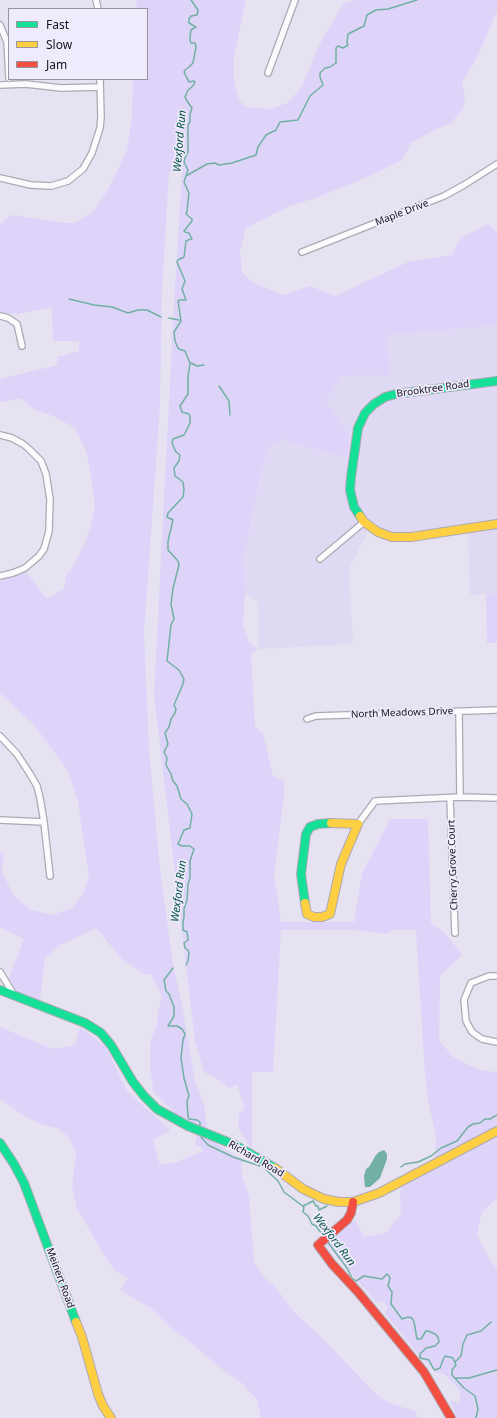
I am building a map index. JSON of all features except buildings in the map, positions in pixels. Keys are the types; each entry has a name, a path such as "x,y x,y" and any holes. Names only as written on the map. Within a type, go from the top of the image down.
{"street":[{"path":"268,73 295,0"},
{"path":"0,26 7,42 8,62"},
{"path":"0,178 31,185 45,186 62,183 78,174 83,169 92,153 100,128 100,80"},
{"path":"0,85 9,81 61,88 100,87"},
{"name":"Maple Drive","path":"302,252 444,196 497,164"},
{"path":"0,316 8,318 17,324 22,346"},
{"name":"Brooktree Road","path":"497,381 396,394 379,400 362,418 358,428 350,484 352,502 364,522 378,532 392,537 411,537 497,524"},
{"path":"0,435 12,438 22,444 41,461 46,474 50,499 49,531 44,549 39,556 25,568 0,576"},
{"path":"320,559 364,522"},
{"name":"North Meadows Drive","path":"307,719 316,716 497,710"},
{"path":"459,712 460,798"},
{"path":"0,736 17,754 30,774 40,798 50,876"},
{"name":"Cherry Grove Court","path":"450,798 455,932"},
{"path":"358,824 318,824 310,827 306,834 302,888 307,914 314,917 322,917 330,914 341,864 358,824 375,801 497,798"},
{"path":"0,820 44,822"},
{"path":"0,972 14,995"},
{"path":"497,976 489,976 471,984 464,1000 466,1020 472,1032 482,1039 497,1042"},
{"name":"Richard Road","path":"0,990 85,1023 101,1033 111,1045 144,1096 170,1118 235,1145 276,1169 303,1189 324,1199 339,1202 354,1202 379,1193 497,1132"},
{"name":"Meinert Road","path":"0,1143 19,1172 27,1189 82,1337 98,1394 103,1406 111,1418"},
{"path":"354,1202 347,1220 323,1240 332,1264 358,1292 424,1372 451,1418"}],"shaded area":[{"path":"137,0 246,0 234,56 234,82 239,100 246,107 271,109 287,103 302,87 318,47 344,3 356,0 497,0 497,11 478,55 462,83 465,97 463,109 451,123 430,132 411,143 402,160 370,176 316,198 292,205 246,228 240,252 242,273 254,283 283,295 310,286 335,296 408,262 452,255 460,238 489,224 497,233 497,325 387,335 390,375 343,376 325,400 351,438 347,458 280,439 269,448 260,478 244,556 245,593 243,624 249,643 258,649 251,655 255,727 263,733 273,776 284,781 284,795 274,874 281,922 354,922 362,874 390,819 428,819 431,923 446,934 462,955 440,976 439,1040 453,1057 479,1070 497,1072 497,1198 482,1212 477,1235 488,1257 497,1269 497,1418 457,1418 450,1400 459,1403 461,1391 444,1374 435,1372 418,1354 385,1313 388,1308 383,1301 377,1303 324,1242 355,1220 364,1237 386,1233 401,1214 400,1195 403,1180 435,1164 436,1137 429,1105 425,1074 416,930 393,930 387,934 355,930 281,930 273,1072 252,1072 252,1150 238,1128 239,1114 245,1108 237,1085 229,1088 216,1078 204,1072 195,1042 154,695 182,173 169,172 162,291 160,406 144,633 149,750 160,868 173,965 181,999 195,1081 204,1104 207,1129 185,1121 154,1093 150,1068 150,1050 151,1039 157,1025 158,1011 162,997 151,974 144,974 122,959 96,928 60,945 45,958 40,1001 17,993 8,980 24,939 0,927 0,853 4,853 2,871 13,895 31,910 53,915 72,908 83,894 89,876 78,802 68,771 35,726 0,693 0,581 26,572 47,599 64,589 66,576 74,565 90,529 95,507 86,451 75,428 51,415 35,410 20,398 5,402 0,401 0,379 58,365 57,357 79,351 79,341 53,341 52,307 19,314 0,313 0,224 12,215 75,223 94,211 109,188 127,150 132,116 133,80 148,80 148,8 136,8"},
{"path":"497,325 497,593 470,595 468,533 399,541 368,531 349,569 353,644 258,649 258,602 245,593 244,556 260,478 269,448 280,439 347,458 351,438 324,400 343,376 390,374 387,335"},
{"path":"497,593 497,643 487,643 486,594"},
{"path":"0,1027 53,1049 75,1045 80,1027 106,1047 127,1091 171,1131 153,1139 160,1165 177,1162 203,1151 201,1147 195,1145 197,1135 212,1139 223,1148 244,1160 241,1167 243,1179 249,1196 254,1262 264,1277 277,1289 293,1311 320,1336 378,1396 392,1404 415,1411 418,1418 261,1418 257,1400 243,1384 219,1367 194,1345 170,1327 152,1309 120,1290 128,1278 115,1271 77,1208 72,1187 76,1154 69,1137 57,1128 43,1125 23,1115 0,1099"},
{"path":"384,1150 387,1154 387,1159 380,1178 370,1187 365,1187 364,1176 366,1169 369,1167 376,1155"}],"waterway":[{"name":"Wexford Run","path":"186,965 189,953 185,948 184,943 188,940 188,938 187,932 183,930 183,922 190,878 190,861 194,849 190,846 182,846 178,844 184,830 190,828 192,814 187,804 181,799 177,786 173,781 166,765 167,758 164,752 168,744 165,733 175,713 176,709 174,705 184,679 179,670 167,661 171,625 174,619 171,604 173,588 179,565 178,561 168,550 168,541 173,520 167,517 168,513 183,497 184,490 183,482 175,476 174,468 179,461 180,455 176,452 172,443 173,439 184,435 190,423 189,414 182,412 180,406 188,394 190,363 185,351 178,348 175,341 174,332 181,321 178,301 186,300 182,289 185,281 177,262 184,257 186,241 192,239 189,233 184,231 192,221 192,219 186,214 189,193 184,182 188,170 184,162 188,152 188,125 190,122 192,108 185,97 188,90 195,82 189,82 184,72 193,63 196,47 195,43 191,43 190,37 191,30 196,27 189,23 189,19 191,16 197,15 198,10 191,0"},
{"path":"186,176 207,164 215,163 219,165 232,163 256,155 258,147 266,135 276,130 280,122 298,120 310,96 323,85 320,73 325,68 336,63 336,48 338,46 343,48 348,45 348,34 364,26 367,15 376,10 388,9 417,0"},
{"path":"69,299 94,305 112,307 128,313 138,310 147,310 161,317"},
{"path":"169,318 179,320"},
{"path":"191,363 197,366 204,365"},
{"path":"219,386 229,401 230,415"},
{"name":"Wexford Run","path":"173,968 164,980 166,991 169,994 174,1007 174,1016 168,1026 177,1026 182,1029 185,1034 181,1058 189,1096 187,1101 188,1116 189,1119 200,1122 200,1126"},
{"path":"401,1167 405,1164 418,1162 431,1156 441,1148 457,1141 468,1127 497,1115"},
{"name":"Wexford Run","path":"201,1137 208,1145 233,1157 263,1167 278,1181 284,1192 304,1207 303,1212 308,1216 312,1224 316,1226 324,1237"},
{"path":"303,1206 313,1201 316,1206 318,1206 319,1210 327,1206"},
{"name":"Wexford Run","path":"327,1241 347,1268 352,1278 356,1281 364,1276 382,1279 387,1274 389,1276 388,1286 392,1292 391,1304 402,1319 408,1317 412,1318 417,1339 421,1339 426,1331 435,1334 438,1337 439,1342 435,1346 426,1348 420,1354 420,1358 429,1360 435,1370 440,1368 445,1356 453,1358 456,1365 452,1370 452,1375 464,1388 475,1396 478,1409 476,1418"},
{"path":"455,1362 461,1356 463,1344 467,1335 481,1331 491,1322"},
{"path":"456,1378 469,1378 497,1370"}],"traffic: fast":[{"path":"360,516 354,507 350,490 351,477 358,428 365,413 374,404 385,397 396,394 497,381"},
{"path":"305,903 301,874 306,834 310,827 318,824 331,823"},
{"path":"0,990 85,1023 101,1033 111,1045 133,1082 157,1109 188,1126 235,1145 275,1168"},
{"path":"0,1143 14,1164 24,1183 76,1322"}],"traffic: slow":[{"path":"360,516 364,522 378,532 392,537 411,537 497,524"},
{"path":"305,903 307,914 314,917 322,917 330,914 341,864 358,824 331,823"},
{"path":"275,1168 303,1189 324,1199 339,1202 353,1202 379,1193 497,1131"},
{"path":"76,1322 82,1337 98,1394 103,1406 111,1418"}],"traffic: jam":[{"path":"353,1202 351,1213 347,1220 318,1245 332,1264 358,1292 424,1372 451,1418"}]}
